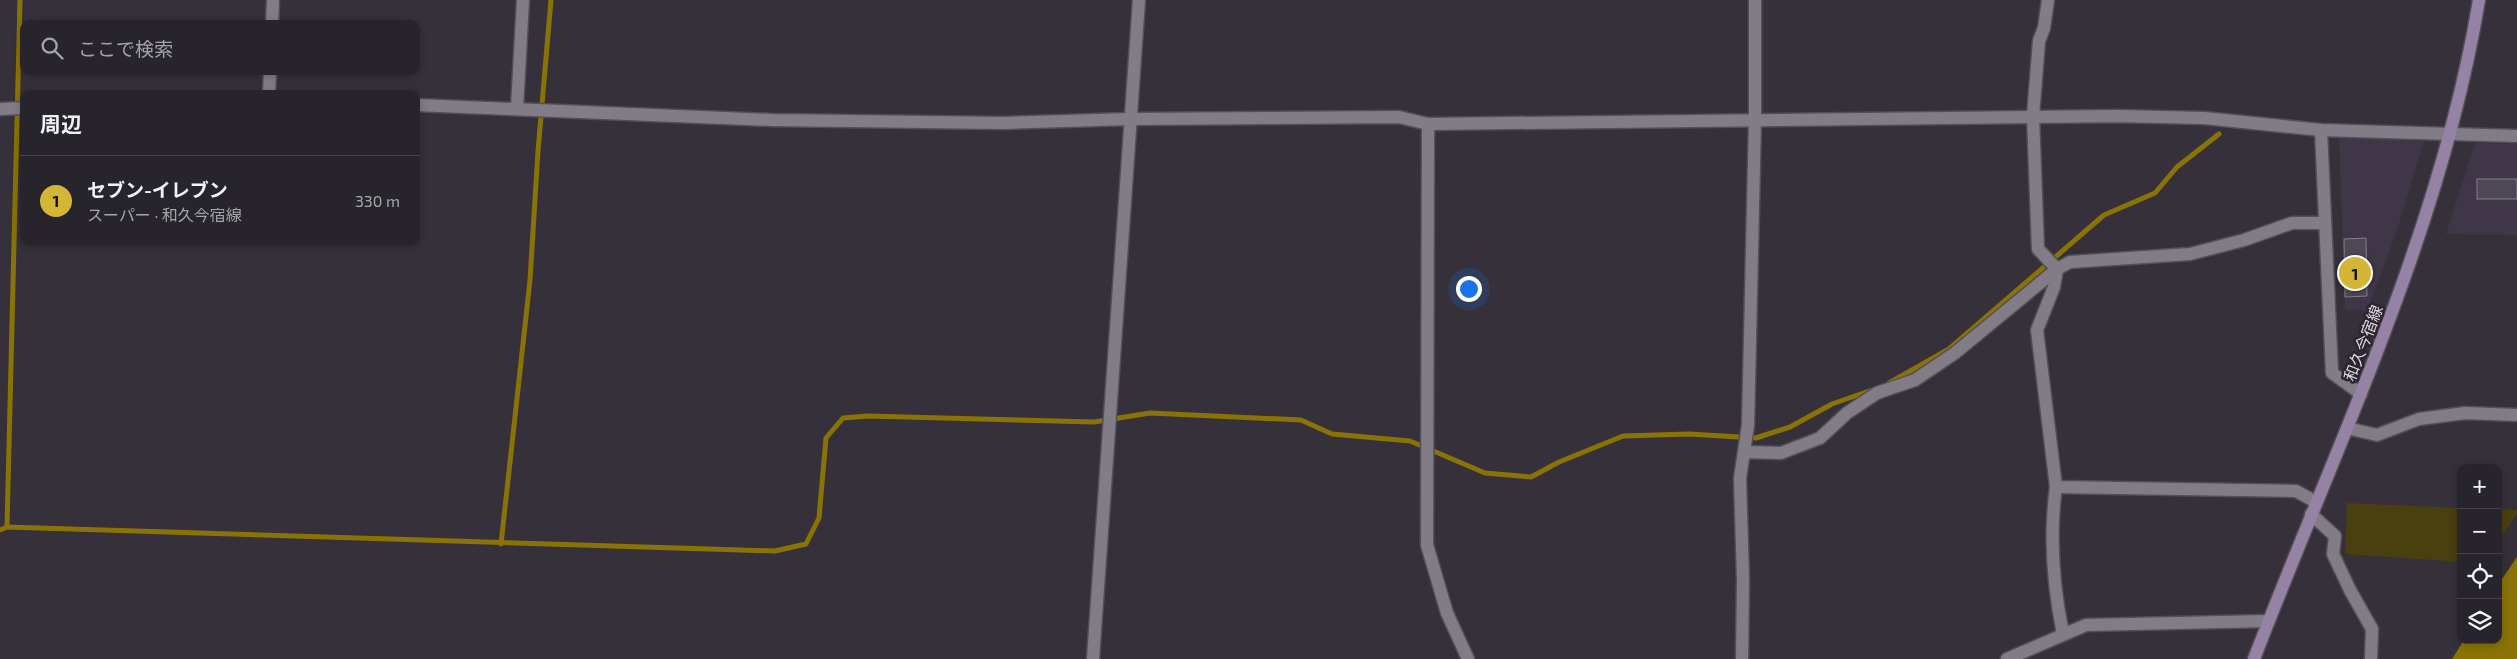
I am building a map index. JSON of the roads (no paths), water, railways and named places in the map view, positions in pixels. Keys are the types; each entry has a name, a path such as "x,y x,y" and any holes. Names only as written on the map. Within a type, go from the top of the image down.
{"main road":[{"name":"和久今宿線","path":"2254,659 2361,394 2405,276 2450,134 2479,0"}],"street":[{"path":"272,20 273,0"},
{"path":"517,108 523,0"},
{"path":"1093,659 1139,0"},
{"path":"1742,659 1743,580 1740,478 1748,425 1756,0"},
{"path":"2048,0 2044,28 2038,41 2033,116 2038,249 2056,269 2054,287 2037,330 2056,487 2052,518 2054,588 2063,634"},
{"path":"270,75 270,90"},
{"path":"420,105 772,120 1003,123 1130,119 1399,117 1428,124 2033,116 2204,118 2321,130 2517,136"},
{"path":"0,109 20,108"},
{"path":"1428,124 1427,545 1447,613 1468,659"},
{"path":"2321,130 2332,373 2361,394"},
{"path":"1745,452 1781,453 1820,438 1847,412 1878,394 1915,380 1955,353 2056,269 2070,262 2190,254 2244,240 2292,222 2324,223"},
{"path":"2347,428 2377,434 2419,419 2465,413 2517,415"},
{"path":"2056,487 2296,491 2314,508 2335,536 2333,554 2372,629 2371,659"},
{"path":"2007,659 2086,625 2268,621"}],"waterway":[{"path":"7,527 20,0"},
{"path":"501,544 530,280 538,151 551,0"},
{"path":"1889,383 1949,349 2104,215 2155,193 2177,167 2219,134"},
{"path":"0,530 7,527 775,551 806,544 819,518 826,438 843,418 868,416 1094,422 1150,413 1301,420 1332,434 1410,441 1485,473 1531,477 1559,462 1623,436 1689,434 1756,438 1790,427 1832,404 1875,389"}],"place":[{"name":"セブン-イレブン","path":"2355,273"}]}
